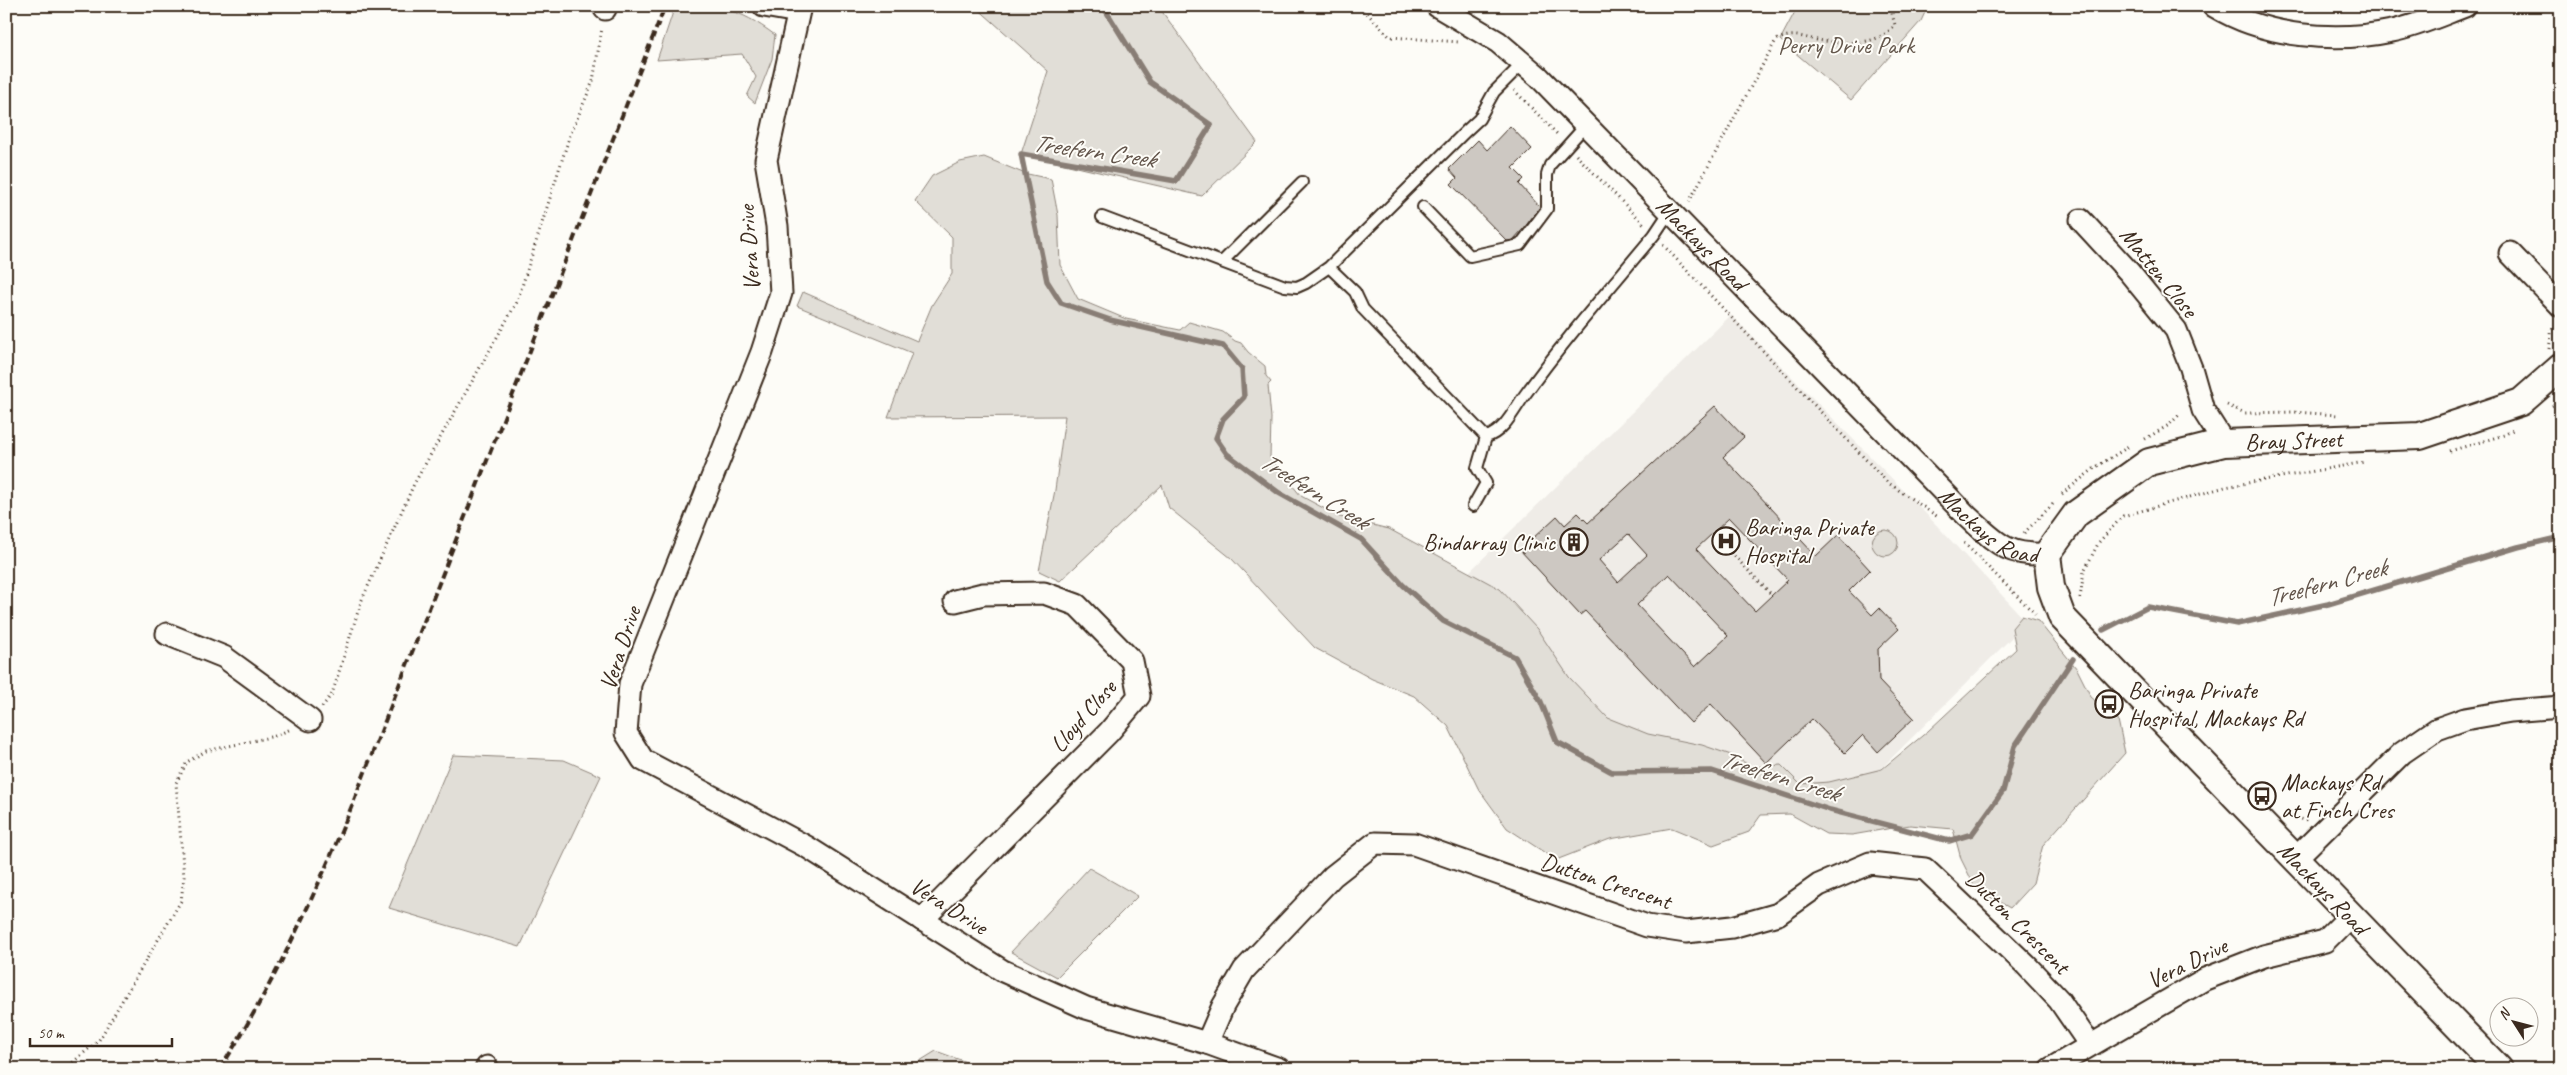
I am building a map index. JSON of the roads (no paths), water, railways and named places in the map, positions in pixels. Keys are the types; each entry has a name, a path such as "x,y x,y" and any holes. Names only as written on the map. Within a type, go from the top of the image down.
{"street":[{"path":"764,6 799,9"},
{"name":"Mackays Road","path":"1437,6 1498,42 1524,62 1586,125 1679,208 1966,516 2010,551 2028,555 2047,554 2050,587 2062,617 2499,1069"},
{"path":"2214,6 2248,22 2282,31 2355,37 2394,31 2465,6"},
{"name":"Vera Drive","path":"799,9 766,160 777,226 781,293 758,361 630,684 626,733 643,760 807,847 1003,971 1086,1008 1207,1043 1279,1069"},
{"name":"Matten Close","path":"2081,220 2129,272 2176,330 2191,368 2203,410 2224,443"},
{"path":"2510,253 2561,306"},
{"name":"Bray Street","path":"2047,554 2076,514 2150,462 2224,443 2420,436 2520,402 2554,360"},
{"name":"Lloyd Close","path":"922,920 1109,732 1140,696 1132,661 1077,605 1044,593 983,594 954,601"},
{"path":"167,634 224,657 310,720"},
{"path":"2296,858 2402,754 2436,729 2465,719 2561,707"},
{"name":"Dutton Crescent","path":"1207,1043 1244,970 1333,876 1375,843 1414,844 1647,926 1686,932 1732,927 1778,914 1818,885 1870,863 1925,869 2026,965 2059,1000 2090,1045"},
{"name":"Vera Drive","path":"2050,1069 2205,979 2264,956 2325,941 2350,916"}],"lane":[{"path":"1102,217 1285,286 1297,287 1329,267 1479,119 1494,92 1524,62"},
{"path":"1423,208 1470,256 1520,245 1546,209 1546,175 1550,165 1586,125"},
{"path":"1222,262 1302,182"},
{"path":"1486,437 1495,435 1505,424 1540,373 1679,208"},
{"path":"1329,267 1355,292 1363,309 1486,437"},
{"path":"1473,506 1486,483 1477,468 1486,437"}],"waterway":[{"name":"Treefern Creek","path":"1103,6 1150,82 1211,125 1176,181 1021,154 1047,281 1061,303 1110,320 1223,346 1242,369 1244,397 1223,419 1216,438 1227,454 1279,493 1361,539 1403,585 1443,621 1515,657 1541,702 1557,742 1612,772 1712,771 1830,810 1949,841 1972,834 2003,791 2015,746 2073,659"},
{"name":"Treefern Creek","path":"2103,630 2148,607 2237,624 2328,604 2518,547 2561,537"}],"railway":[{"path":"220,1069 274,976 321,879 349,813 665,6"}],"place":[{"name":"Baringa Private Hospital","path":"1726,541"},
{"name":"Bindarray Clinic","path":"1574,542"},
{"name":"Baringa Private Hospital, Mackays Rd","path":"2109,704"},
{"name":"Mackays Rd at Finch Cres","path":"2262,796"}],"park label":[{"name":"Perry Drive Park","path":"1846,45"}]}
